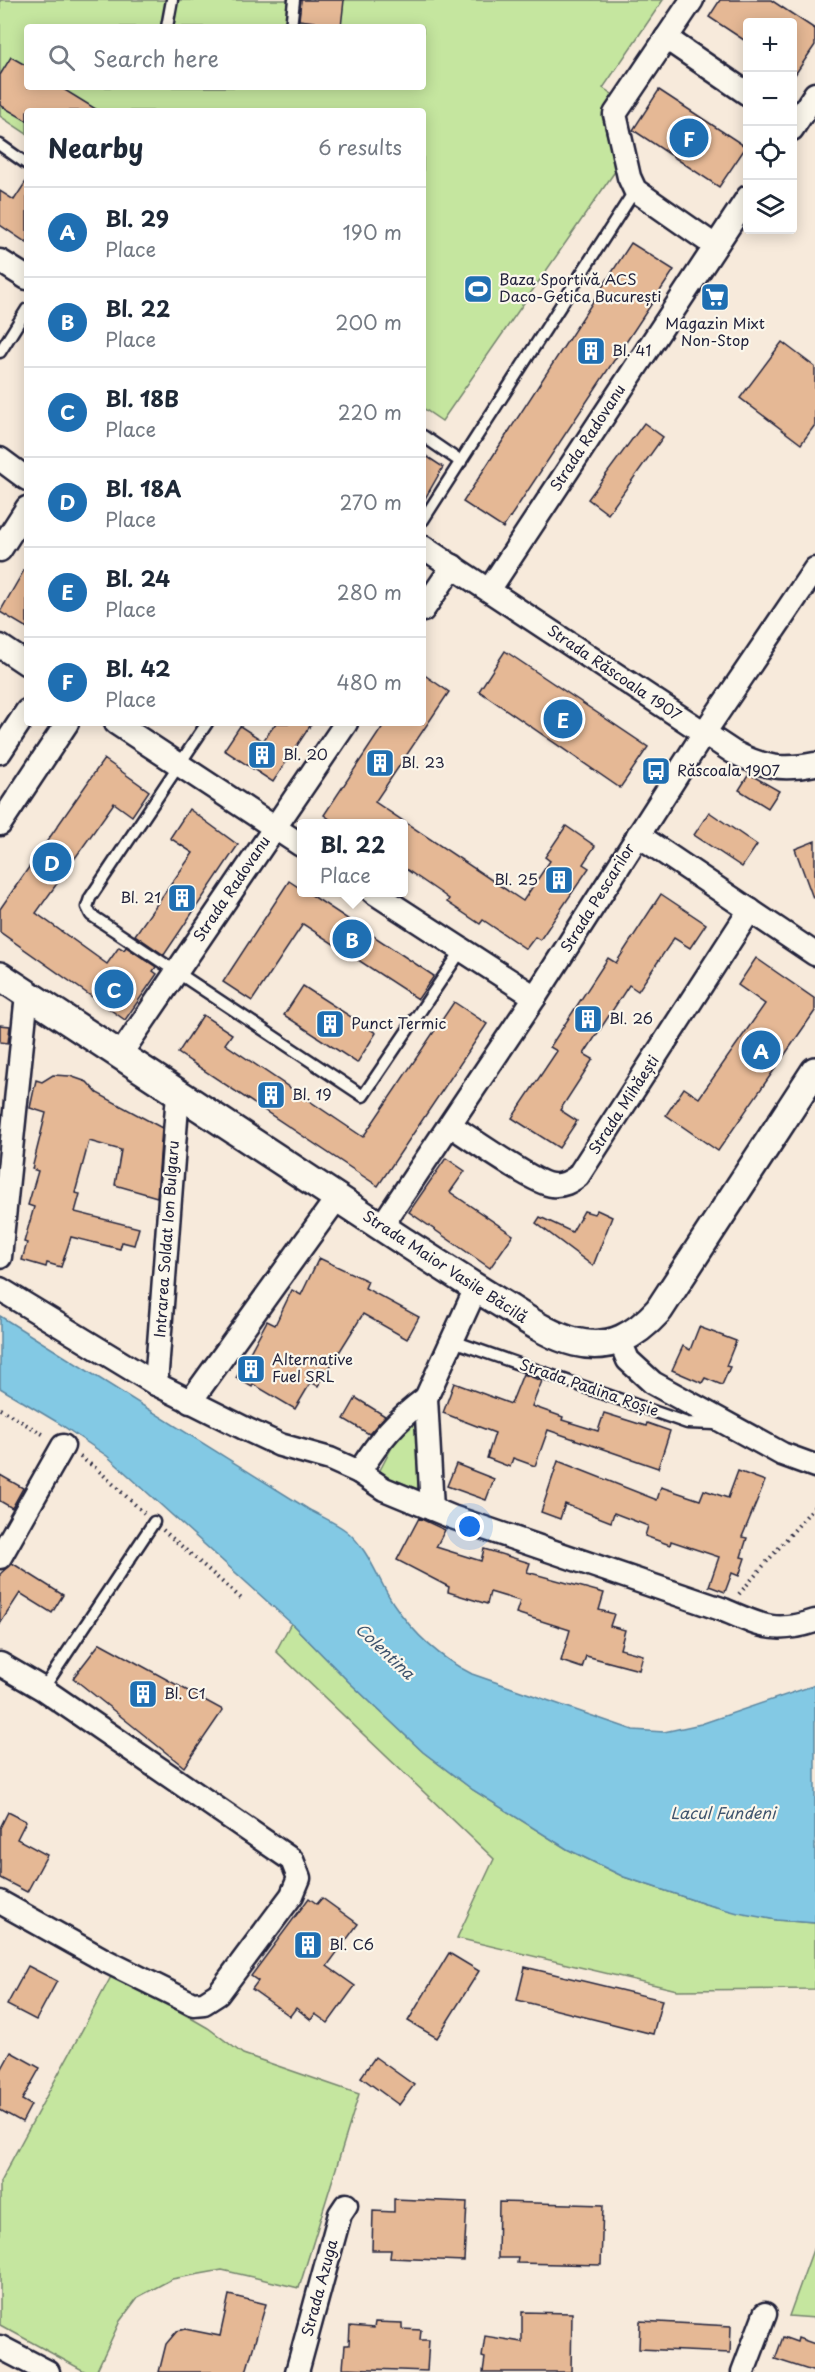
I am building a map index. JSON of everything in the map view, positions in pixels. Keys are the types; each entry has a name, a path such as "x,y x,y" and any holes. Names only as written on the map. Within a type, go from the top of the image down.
{"street":[{"path":"692,0 615,114 629,177 635,190 715,246"},
{"path":"666,38 743,91"},
{"path":"797,120 815,94"},
{"name":"Strada Radovanu","path":"489,590 743,203"},
{"path":"0,261 24,276"},
{"path":"0,459 24,477"},
{"path":"0,550 24,513"},
{"name":"Strada Răscoala 1907","path":"426,549 733,752 758,765 784,768 815,764"},
{"path":"426,606 453,566"},
{"name":"Strada Pescarilor","path":"381,1227 535,997 704,733 812,578"},
{"path":"0,646 24,662"},
{"path":"0,752 24,716"},
{"path":"0,824 65,726"},
{"path":"121,726 297,842"},
{"name":"Strada Radovanu","path":"120,1055 344,726"},
{"path":"638,835 815,954"},
{"path":"380,897 535,997"},
{"name":"Strada Mihăești","path":"450,1125 542,1183 562,1185 570,1182 578,1176 750,910"},
{"name":"Strada Maior Vasile Băcilă","path":"0,976 476,1288 559,1337 588,1343 620,1341 644,1327 665,1302 815,1071"},
{"path":"0,1257 27,994"},
{"name":"Intrarea Soldat Ion Bulgaru","path":"156,1384 178,1093"},
{"path":"190,1402 337,1198"},
{"path":"359,1472 382,1437 400,1418 426,1398 476,1288"},
{"path":"0,1289 156,1384 190,1402 280,1445 312,1452 359,1472 384,1489 432,1509 768,1627 782,1629 815,1621"},
{"name":"Strada Padina Roșie","path":"620,1341 628,1360 653,1383 782,1454 815,1466"},
{"path":"426,1398 432,1509"},
{"path":"0,1557 63,1446"},
{"path":"0,1664 35,1684 292,1860 299,1878 292,1895 218,1994 204,2003 194,2004 104,1959 0,1902"},
{"name":"Strada Azuga","path":"297,2372 340,2214 346,2205"},
{"path":"743,2372 765,2314"},
{"path":"0,2347 48,2372"}],"lane":[{"path":"168,24 172,0"},
{"path":"291,24 294,0"},
{"path":"0,145 24,162"},
{"path":"426,515 635,190"},
{"path":"0,352 24,314"},
{"path":"426,438 460,462"},
{"path":"205,726 90,898 87,907 91,915 363,1096 461,951"},
{"name":"Strada Padina Roșie","path":"453,1341 687,1423 727,1424"},
{"path":"35,1684 154,1522"}],"path":[{"path":"0,1408 97,1469 244,1601"},
{"path":"724,1610 815,1506"}],"green space":[{"name":"Baza Sportivă ACS Daco-Getica București","path":"0,0 663,0 603,88 615,96 602,116 616,170 442,421 426,410 426,108 24,108 24,132 0,116"},
{"path":"408,1424 413,1424 417,1430 418,1489 378,1474 401,1430"},
{"path":"291,1623 423,1752 473,1790 567,1849 624,1877 705,1904 776,1920 815,1923 815,1989 677,1990 457,1938 494,1859 276,1651"},
{"path":"113,1973 208,2028 243,2054 359,2094 299,2288 222,2270 172,2279 138,2297 120,2321 96,2372 86,2372 0,2325 0,2182"},
{"path":"815,2244 815,2318 789,2316"}],"water":[{"name":"Lacul Fundeni","path":"0,1316 345,1530 360,1545 393,1603 409,1624 438,1652 472,1674 633,1730 664,1732 701,1724 815,1685 815,1923 776,1920 738,1913 624,1877 567,1849 473,1790 423,1752 291,1623 107,1456 57,1422 0,1388"}],"building":[{"path":"301,0 344,0 341,24 314,24 314,22 299,20"},
{"path":"720,0 771,0 815,29 815,45 797,72 797,18 743,18 743,39 709,17"},
{"path":"11,57 24,64 24,90 65,90 94,108 24,108 24,119 0,105 0,75"},
{"path":"659,90 743,145 743,151 719,187 633,130"},
{"path":"24,185 24,241 0,225 0,191 14,200"},
{"name":"Bl. 41","path":"631,243 674,270 503,528 463,502"},
{"path":"782,342 815,367 815,425 801,444 740,398"},
{"path":"644,423 663,437 608,514 588,499"},
{"path":"426,456 443,467 426,497"},
{"path":"24,570 24,626 0,612"},
{"path":"505,651 648,747 620,788 479,691"},
{"path":"426,676 449,692 375,802 400,819 330,819 324,815 383,726 426,726"},
{"name":"Bl. 20","path":"240,726 263,741 274,726 310,726 273,782 224,750"},
{"path":"104,759 149,791 132,816 114,803 36,913 107,964 119,947 124,950 126,947 156,967 153,971 157,974 125,1020 0,932 0,909"},
{"path":"749,774 779,791 768,808 739,790"},
{"name":"Bl. 21","path":"189,809 238,845 164,955 135,935 193,853 170,838"},
{"path":"709,812 757,845 742,867 694,835"},
{"path":"408,824 523,901 550,861 545,857 566,826 595,846 583,864 589,868 540,940 535,937 526,949 483,920 480,924 447,902 449,899 408,870"},
{"path":"815,841 815,897 813,898 795,849"},
{"path":"289,881 297,886 297,897 315,897 434,976 418,999 303,924 252,1001 223,982"},
{"name":"Bl. 26","path":"661,894 706,924 690,948 674,938 638,991 629,985 584,1054 593,1059 560,1110 577,1121 559,1148 512,1118 557,1051 550,1047 608,958 616,963"},
{"path":"756,958 815,999 815,1011 718,1151 666,1115 684,1088 699,1098 765,1004 738,985"},
{"name":"Punct Termic","path":"303,986 376,1033 357,1063 284,1015"},
{"name":"Bl. 19","path":"454,1002 487,1024 378,1186 178,1053 203,1015 232,1034 225,1044 363,1137"},
{"path":"0,1025 10,1026 8,1043 0,1042"},
{"path":"53,1075 70,1076 87,1082 97,1093 162,1128 157,1197 115,1185 121,1150 89,1141 75,1193 80,1194 75,1212 139,1228 134,1245 122,1242 120,1249 71,1237 61,1267 47,1263 46,1267 22,1260 27,1243 24,1242 34,1207 28,1205 38,1171 32,1169 46,1113 30,1108 36,1080 42,1082"},
{"path":"446,1158 465,1171 450,1192 513,1235 490,1268 409,1212"},
{"path":"597,1210 612,1217 593,1266 536,1223 540,1217 572,1232 584,1211 594,1214"},
{"path":"319,1258 368,1281 365,1288 419,1317 407,1339 363,1314 318,1386 311,1382 295,1409 253,1384 252,1387 236,1378 267,1321 275,1325 292,1290 301,1295"},
{"path":"699,1327 736,1341 726,1366 730,1367 722,1385 705,1378 702,1383 672,1370 683,1346 690,1350"},
{"path":"523,1374 542,1381 532,1406 563,1417 562,1420 598,1431 604,1413 670,1431 658,1468 548,1430 535,1466 513,1458 510,1467 487,1458 495,1433 443,1413 454,1383 511,1404"},
{"path":"356,1398 385,1416 369,1434 344,1419"},
{"path":"558,1461 657,1500 661,1487 700,1500 704,1490 728,1498 738,1471 765,1481 742,1537 747,1538 741,1557 745,1558 739,1576 732,1573 725,1592 709,1586 719,1557 671,1541 670,1545 645,1536 648,1526 614,1513 611,1522 565,1504 560,1519 541,1512"},
{"path":"456,1464 494,1479 486,1500 447,1486"},
{"path":"0,1475 23,1488 12,1508 0,1501"},
{"path":"419,1518 445,1530 436,1547 481,1561 484,1549 530,1563 527,1572 604,1593 599,1610 614,1614 610,1626 625,1630 620,1649 643,1655 639,1670 586,1656 582,1668 561,1661 570,1630 516,1613 520,1601 490,1592 487,1604 448,1592 449,1587 397,1560"},
{"path":"12,1563 63,1595 52,1613 20,1593 0,1624 0,1574"},
{"name":"Bl. C1","path":"100,1643 223,1710 184,1767 73,1678"},
{"path":"8,1812 26,1821 17,1839 47,1855 27,1892 0,1878 0,1828"},
{"name":"Bl. C6","path":"309,1898 317,1904 322,1898 358,1924 327,1966 355,1986 328,2023 315,2014 311,2020 296,2008 290,2016 252,1989 258,1981 251,1976"},
{"path":"449,1953 479,1971 437,2038 408,2021"},
{"path":"28,1966 57,1981 36,2020 7,2005"},
{"path":"525,1967 662,2000 653,2034 517,2000"},
{"path":"11,2052 40,2068 22,2100 31,2105 22,2122 0,2110 0,2072"},
{"path":"375,2057 414,2085 399,2105 361,2077"},
{"path":"394,2199 467,2202 464,2261 390,2258 391,2250 372,2250 373,2211 394,2212"},
{"path":"499,2202 603,2205 601,2265 517,2263 518,2258 498,2258"},
{"path":"229,2295 266,2304 246,2372 159,2372 166,2344 177,2331 185,2329 220,2336"},
{"path":"522,2312 572,2313 571,2372 483,2372 485,2358 482,2357 485,2336 522,2342"},
{"path":"640,2321 731,2326 730,2353 639,2349"},
{"path":"375,2322 402,2323 402,2329 421,2330 420,2340 429,2340 427,2371 343,2368 345,2345 349,2345 350,2326 374,2328"},
{"path":"783,2337 797,2342 798,2338 815,2344 815,2372 775,2359"}],"place":[{"name":"Bl. 42","path":"689,138"},
{"name":"Baza Sportivă ACS Daco-Getica București","path":"478,289"},
{"name":"Magazin Mixt Non-Stop","path":"715,297"},
{"name":"Bl. 41","path":"591,351"},
{"name":"Bl. 24","path":"563,719"},
{"name":"Bl. 20","path":"262,755"},
{"name":"Bl. 23","path":"380,763"},
{"name":"Răscoala 1907","path":"656,771"},
{"name":"Bl. 18A","path":"52,862"},
{"name":"Bl. 25","path":"559,880"},
{"name":"Bl. 21","path":"182,898"},
{"name":"Bl. 22","path":"352,939"},
{"name":"Bl. 18B","path":"114,989"},
{"name":"Bl. 26","path":"588,1019"},
{"name":"Punct Termic","path":"330,1024"},
{"name":"Bl. 29","path":"761,1050"},
{"name":"Bl. 19","path":"271,1095"},
{"name":"Alternative Fuel SRL","path":"251,1369"},
{"name":"Bl. C1","path":"143,1694"},
{"name":"Bl. C6","path":"308,1945"}],"water label":[{"name":"Colentina","path":"385,1651"}]}
